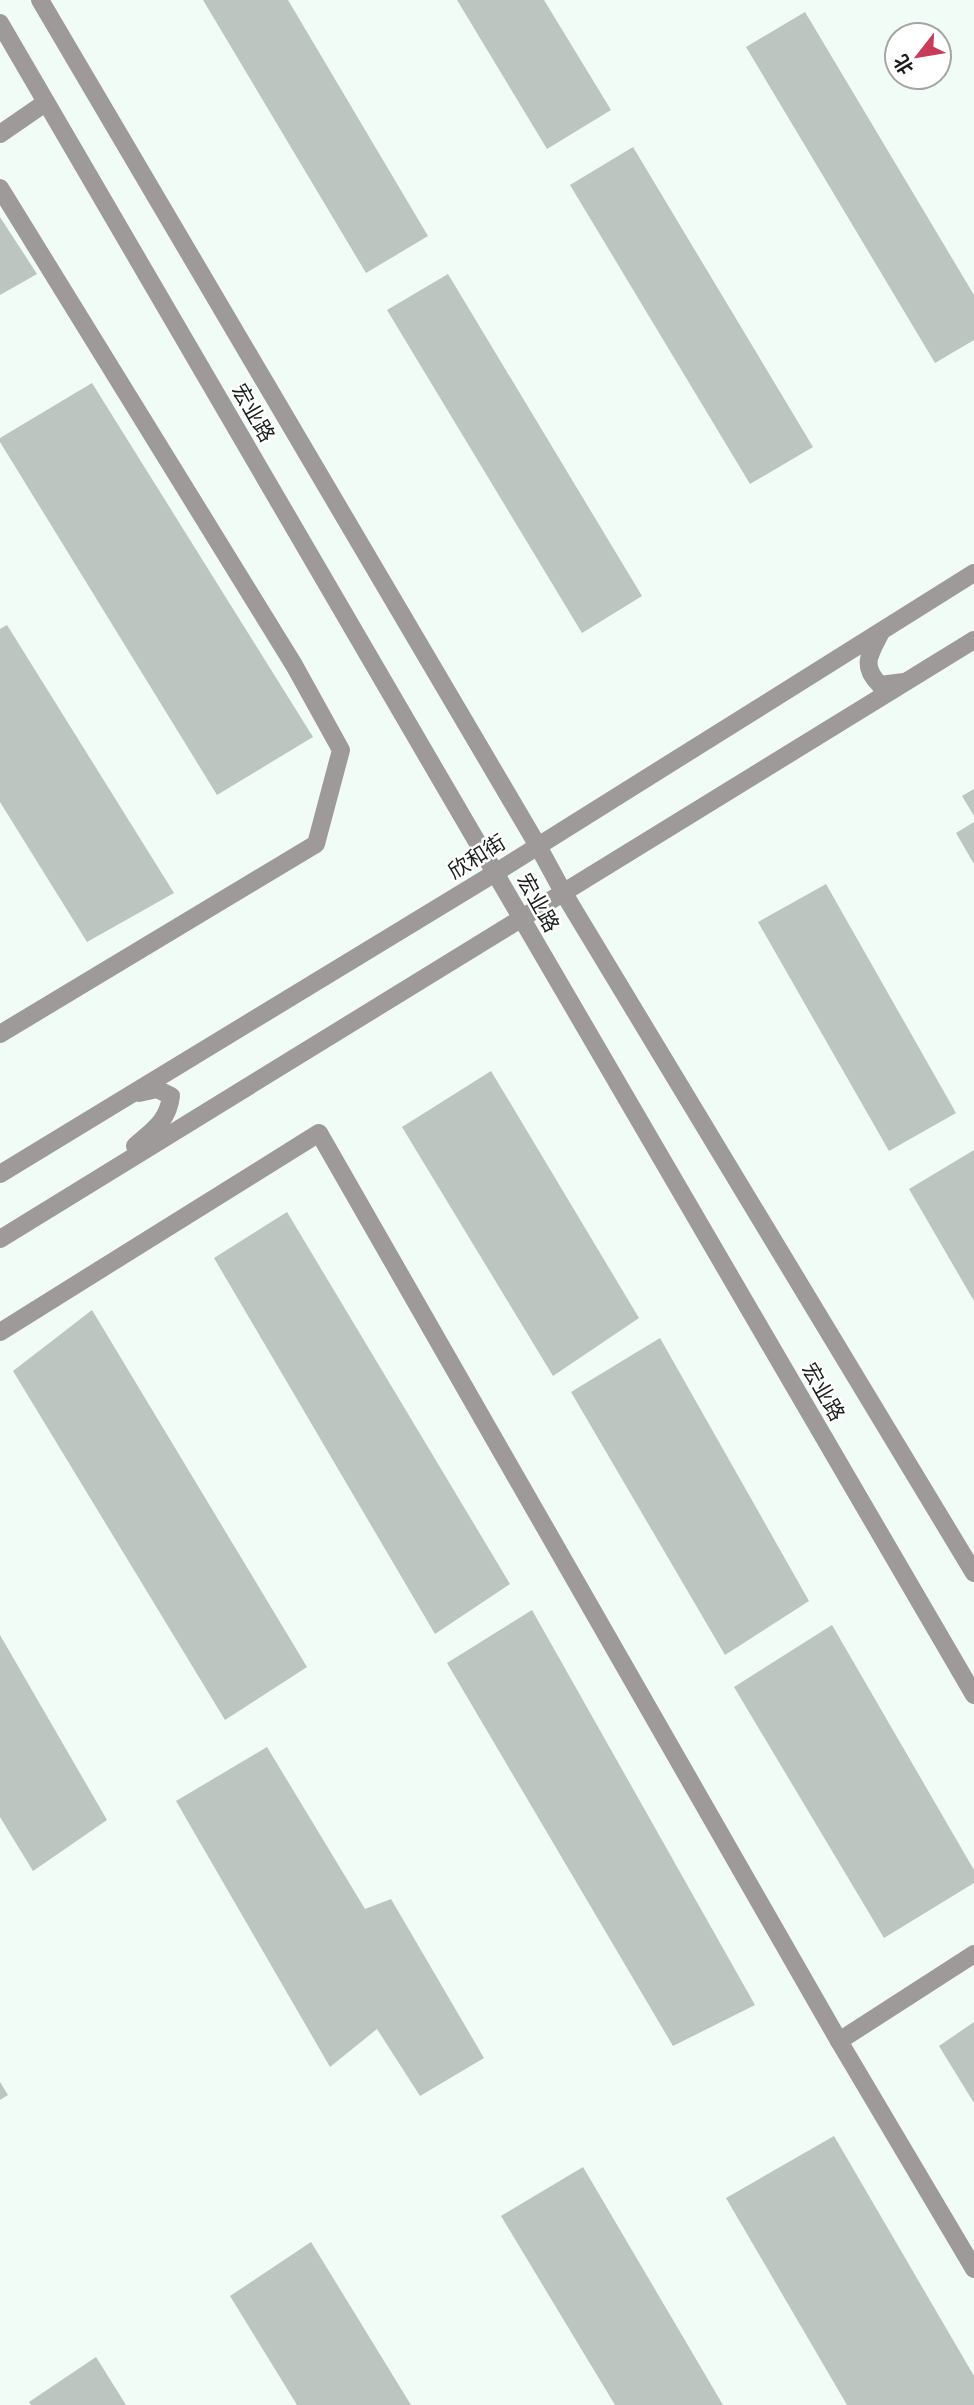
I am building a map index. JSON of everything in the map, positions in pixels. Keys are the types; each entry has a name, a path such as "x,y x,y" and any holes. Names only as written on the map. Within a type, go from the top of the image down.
{"street":[{"name":"宏业路","path":"40,0 563,892 974,1573"},
{"name":"宏业路","path":"0,23 974,1695"},
{"path":"0,134 45,103"},
{"path":"0,188 294,664 341,750 316,844 0,1034"},
{"name":"欣和街","path":"0,1174 495,873 974,573"},
{"path":"881,632 868,657 870,674 880,685 910,681"},
{"path":"0,1239 974,640"},
{"path":"102,1177 160,1124 169,1111 171,1096 157,1088 131,1095"},
{"path":"0,1332 319,1133 839,2041 974,2269"},
{"path":"839,2041 974,1954"}],"building":[{"path":"203,0 288,0 428,236 366,273"},
{"path":"457,0 544,0 611,110 547,149"},
{"path":"805,12 974,295 974,340 935,363 746,47"},
{"path":"633,147 813,447 750,484 570,185"},
{"path":"0,217 37,274 0,295"},
{"path":"448,274 642,596 582,633 387,310"},
{"path":"92,383 313,737 217,795 0,442 0,438"},
{"path":"7,625 174,893 87,942 0,802 0,629"},
{"path":"974,789 974,816 962,796"},
{"path":"974,822 974,864 956,833"},
{"path":"826,884 956,1113 889,1151 758,922"},
{"path":"491,1071 639,1318 553,1376 402,1127"},
{"path":"974,1150 974,1301 909,1189"},
{"path":"287,1212 510,1584 435,1634 214,1258"},
{"path":"92,1310 307,1667 225,1720 13,1371"},
{"path":"660,1338 809,1601 725,1655 571,1392"},
{"path":"532,1610 755,2005 673,2046 447,1663"},
{"path":"832,1625 974,1870 974,1883 884,1938 734,1687"},
{"path":"0,1635 107,1820 33,1871 0,1817"},
{"path":"267,1747 365,1909 391,1899 484,2058 420,2096 377,2029 330,2067 176,1801"},
{"path":"974,2022 974,2103 939,2046"},
{"path":"0,2082 8,2095 0,2100"},
{"path":"834,2136 974,2376 974,2405 847,2405 726,2198"},
{"path":"583,2167 723,2405 615,2405 501,2216"},
{"path":"311,2242 411,2405 297,2405 230,2296"},
{"path":"96,2357 126,2405 31,2405 29,2402"}]}
